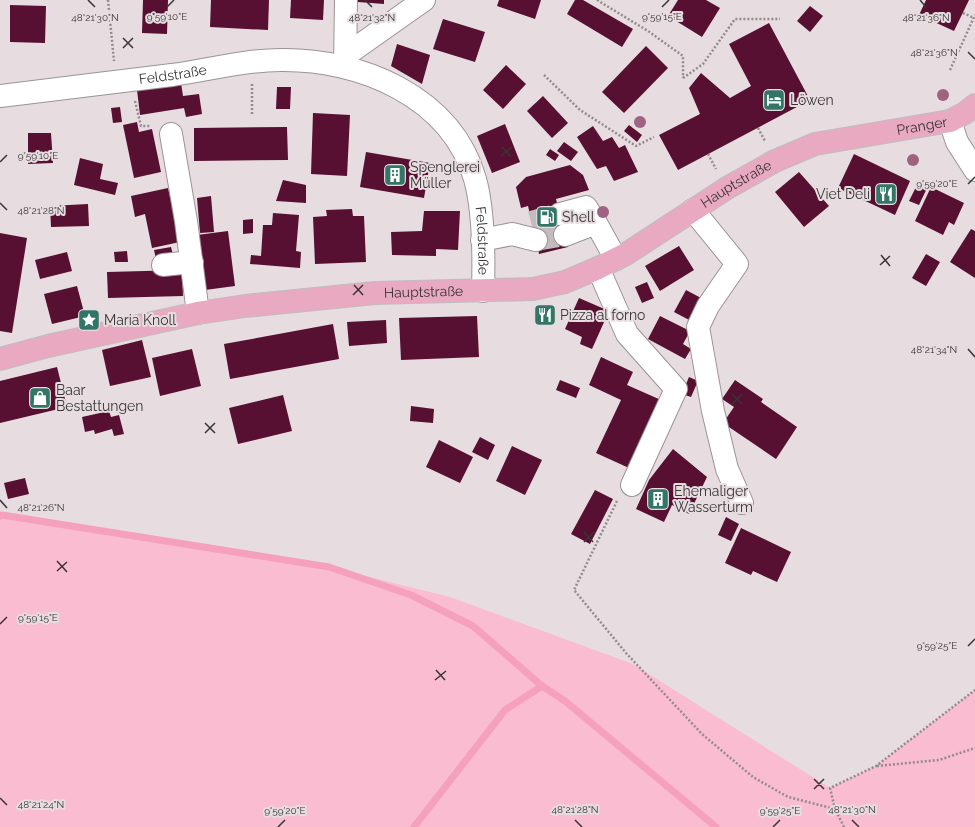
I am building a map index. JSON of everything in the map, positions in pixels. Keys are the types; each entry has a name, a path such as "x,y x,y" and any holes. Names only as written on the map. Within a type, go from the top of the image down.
{"main road":[{"name":"Pranger","path":"864,135 950,121 965,113 975,105"},
{"name":"Hauptstraße","path":"0,359 48,346 198,313 245,306 375,293 533,289 565,282 607,264 775,161 815,144 864,135"}],"street":[{"path":"345,61 346,0"},
{"path":"345,61 424,0"},
{"name":"Feldstraße","path":"0,96 124,81 251,62 280,60 345,61 403,90 424,104 452,134 462,149 475,179 482,240 483,291"},
{"path":"950,121 957,142 975,170"},
{"path":"171,134 192,262 198,313"},
{"path":"560,214 586,207 596,222 627,334 676,390 632,486"},
{"path":"694,210 737,264 708,306 698,327 713,410 727,469 742,503"},
{"path":"565,235 596,222"},
{"path":"482,240 534,231"},
{"path":"163,265 192,262"}],"path":[{"path":"108,0 111,43 141,126 154,125 171,134"},
{"path":"597,0 648,31 683,56 683,78 703,64 735,19 780,19"},
{"path":"950,70 974,16 963,13"},
{"path":"251,62 252,114"},
{"path":"544,75 580,110 636,146 654,137"},
{"path":"708,154 715,166"},
{"path":"632,486 623,489 574,590 626,653 702,734 753,777 788,797 835,809"},
{"path":"844,827 835,809 830,788 876,766 975,690"},
{"path":"876,766 939,760 975,748"}],"shaded area":[{"path":"2,515 329,567 450,597 633,664 830,788 876,766 975,690 975,827 0,827 0,516"}],"building":[{"path":"143,0 168,0 167,34 142,33"},
{"path":"211,0 269,0 268,30 210,27"},
{"path":"291,0 324,0 323,20 290,18"},
{"path":"358,0 384,0 384,4 358,2"},
{"path":"499,0 541,0 535,19 497,6"},
{"path":"575,0 583,0 633,29 622,47 567,14"},
{"path":"678,0 706,0 720,8 702,37 668,16"},
{"path":"926,0 969,0 954,31 919,15"},
{"path":"10,5 46,6 45,43 10,42"},
{"path":"810,6 823,16 810,32 797,21"},
{"path":"443,19 485,32 475,62 433,49"},
{"path":"769,23 810,100 678,170 659,135 700,114 689,88 701,73 730,98 751,86 729,44"},
{"path":"397,44 430,55 422,84 391,66"},
{"path":"646,46 668,68 624,113 602,92"},
{"path":"506,65 526,84 503,109 483,90"},
{"path":"181,83 183,96 199,94 202,114 186,117 184,108 140,115 137,90"},
{"path":"277,87 291,87 290,109 276,109"},
{"path":"543,96 568,123 552,138 527,111"},
{"path":"120,107 122,122 113,123 111,108"},
{"path":"313,113 350,115 347,176 311,174"},
{"path":"137,122 139,132 152,129 161,172 134,178 123,125"},
{"path":"505,124 520,162 492,173 477,136"},
{"path":"629,125 642,135 637,142 624,131"},
{"path":"593,126 603,141 612,137 619,148 625,145 638,172 614,181 606,166 597,169 577,137"},
{"path":"287,127 288,160 194,161 194,128"},
{"path":"28,133 51,133 53,163 28,164"},
{"path":"564,142 578,152 571,161 557,151"},
{"path":"550,149 559,155 555,161 546,155"},
{"name":"Spenglerei Müller","path":"366,152 430,163 424,198 360,187"},
{"path":"854,154 910,181 895,215 838,188"},
{"path":"80,158 103,164 100,179 118,183 115,195 74,185"},
{"path":"570,165 583,175 589,190 556,199 568,247 539,254 528,206 521,208 516,187 526,177"},
{"path":"799,172 829,206 804,227 775,192"},
{"path":"283,180 306,185 306,203 276,201"},
{"path":"919,181 928,186 919,205 909,201"},
{"path":"931,187 964,203 954,225 949,222 943,235 915,221"},
{"path":"168,188 180,242 152,248 145,214 135,217 131,196"},
{"path":"211,196 214,232 200,233 197,198"},
{"path":"88,204 89,226 51,227 50,206"},
{"path":"352,209 353,216 364,216 366,262 315,264 313,217 327,216 326,210"},
{"path":"424,211 460,211 458,250 436,249 436,256 392,255 391,232 422,231"},
{"path":"273,213 299,215 296,251 301,252 300,268 250,264 251,255 261,256 263,225 272,225"},
{"path":"253,219 253,233 243,234 243,220"},
{"path":"971,229 975,231 975,278 950,262"},
{"path":"228,231 235,286 205,290 197,235"},
{"path":"0,233 27,238 12,333 0,331"},
{"path":"679,246 694,270 660,291 645,266"},
{"path":"171,247 173,255 156,259 154,250"},
{"path":"127,251 128,262 115,262 114,252"},
{"path":"67,252 72,271 40,279 35,260"},
{"path":"926,254 940,262 926,286 912,278"},
{"path":"182,270 183,296 108,298 107,272"},
{"path":"647,282 654,298 642,303 635,287"},
{"path":"77,286 85,316 52,324 44,294"},
{"path":"686,290 703,299 691,321 674,312"},
{"path":"579,298 609,311 592,349 580,344 582,337 565,329"},
{"path":"542,307 554,312 550,321 538,315"},
{"path":"477,316 479,357 401,360 399,318"},
{"path":"660,316 690,331 683,344 691,349 685,359 648,339"},
{"path":"386,320 387,343 349,346 347,322"},
{"path":"333,324 339,359 230,379 224,344"},
{"path":"142,340 151,377 110,386 102,350"},
{"path":"192,349 201,386 160,396 152,358"},
{"path":"601,357 633,372 627,385 661,400 629,468 596,453 621,400 589,385"},
{"path":"57,367 67,407 0,423 0,381"},
{"path":"689,377 698,381 691,397 682,394"},
{"path":"560,380 580,388 576,398 556,390"},
{"path":"735,380 763,399 761,402 797,427 776,459 723,423 734,407 722,399"},
{"path":"283,395 292,431 238,444 229,408"},
{"path":"411,406 434,409 433,423 410,421"},
{"path":"109,411 111,417 119,415 124,434 114,436 112,429 95,434 94,430 85,432 82,417"},
{"path":"480,437 495,445 488,460 472,452"},
{"path":"439,440 473,457 460,483 426,467"},
{"path":"512,446 542,460 525,495 496,481"},
{"path":"673,449 707,477 689,514 672,505 664,522 636,509 649,480"},
{"path":"25,478 29,494 8,499 4,483"},
{"path":"595,490 613,499 590,544 571,534"},
{"path":"726,517 739,524 731,541 718,535"},
{"path":"741,528 791,552 777,582 753,571 751,575 725,563"}],"waterway":[{"path":"0,516 2,515 329,567 411,595 473,626 542,686"},
{"path":"414,827 505,710 542,686 565,701 716,827"}],"tunnel":[{"path":"531,222 560,214"},
{"path":"536,240 565,235"}],"place":[{"name":"Löwen","path":"774,100"},
{"name":"Spenglerei Müller","path":"395,175"},
{"name":"Viet Deli","path":"886,194"},
{"name":"Shell","path":"547,217"},
{"name":"Pizza al forno","path":"545,315"},
{"name":"Maria Knoll","path":"89,320"},
{"name":"Baar Bestattungen","path":"40,398"},
{"name":"Ehemaliger Wasserturm","path":"658,499"}]}
